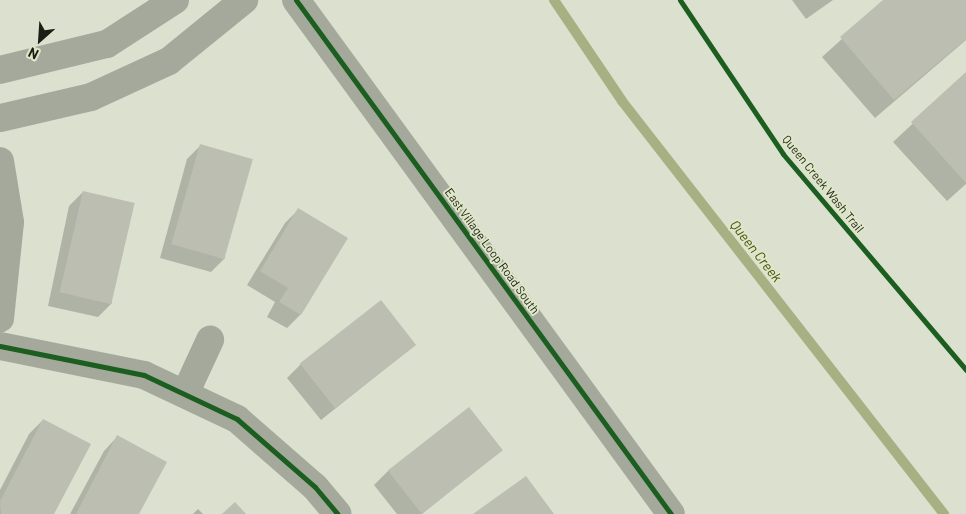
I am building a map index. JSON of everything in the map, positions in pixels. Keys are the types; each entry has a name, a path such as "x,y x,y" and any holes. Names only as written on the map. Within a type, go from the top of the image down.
{"street":[{"path":"0,70 107,44 175,0"},
{"path":"0,118 91,97 170,61 244,0"},
{"name":"East Village Loop Road South","path":"296,0 671,514"},
{"path":"0,161 10,222 0,318"},
{"path":"185,394 210,340"},
{"path":"0,346 144,375 237,419 316,487 338,514"}],"building":[{"path":"883,0 966,0 966,39 894,100 840,37"},
{"path":"966,72 966,183 911,122"},
{"path":"200,144 253,159 224,259 171,244"},
{"path":"83,191 135,203 111,304 60,292"},
{"path":"298,208 348,238 301,315 279,302 288,288 260,271"},
{"path":"381,300 416,345 335,408 300,363"},
{"path":"469,407 503,450 422,514 388,470"},
{"path":"43,419 91,444 54,514 1,514 0,501"},
{"path":"117,435 167,462 139,514 76,514"},
{"path":"526,476 554,514 473,514"},
{"path":"235,502 246,514 222,514"}],"waterway":[{"name":"Queen Creek","path":"554,0 622,101 944,514"}],"cycle path":[{"path":"296,0 671,514"},
{"name":"Queen Creek Wash Trail","path":"680,0 783,154 966,370"},
{"path":"0,346 144,375 237,419 315,487 338,514"}]}
